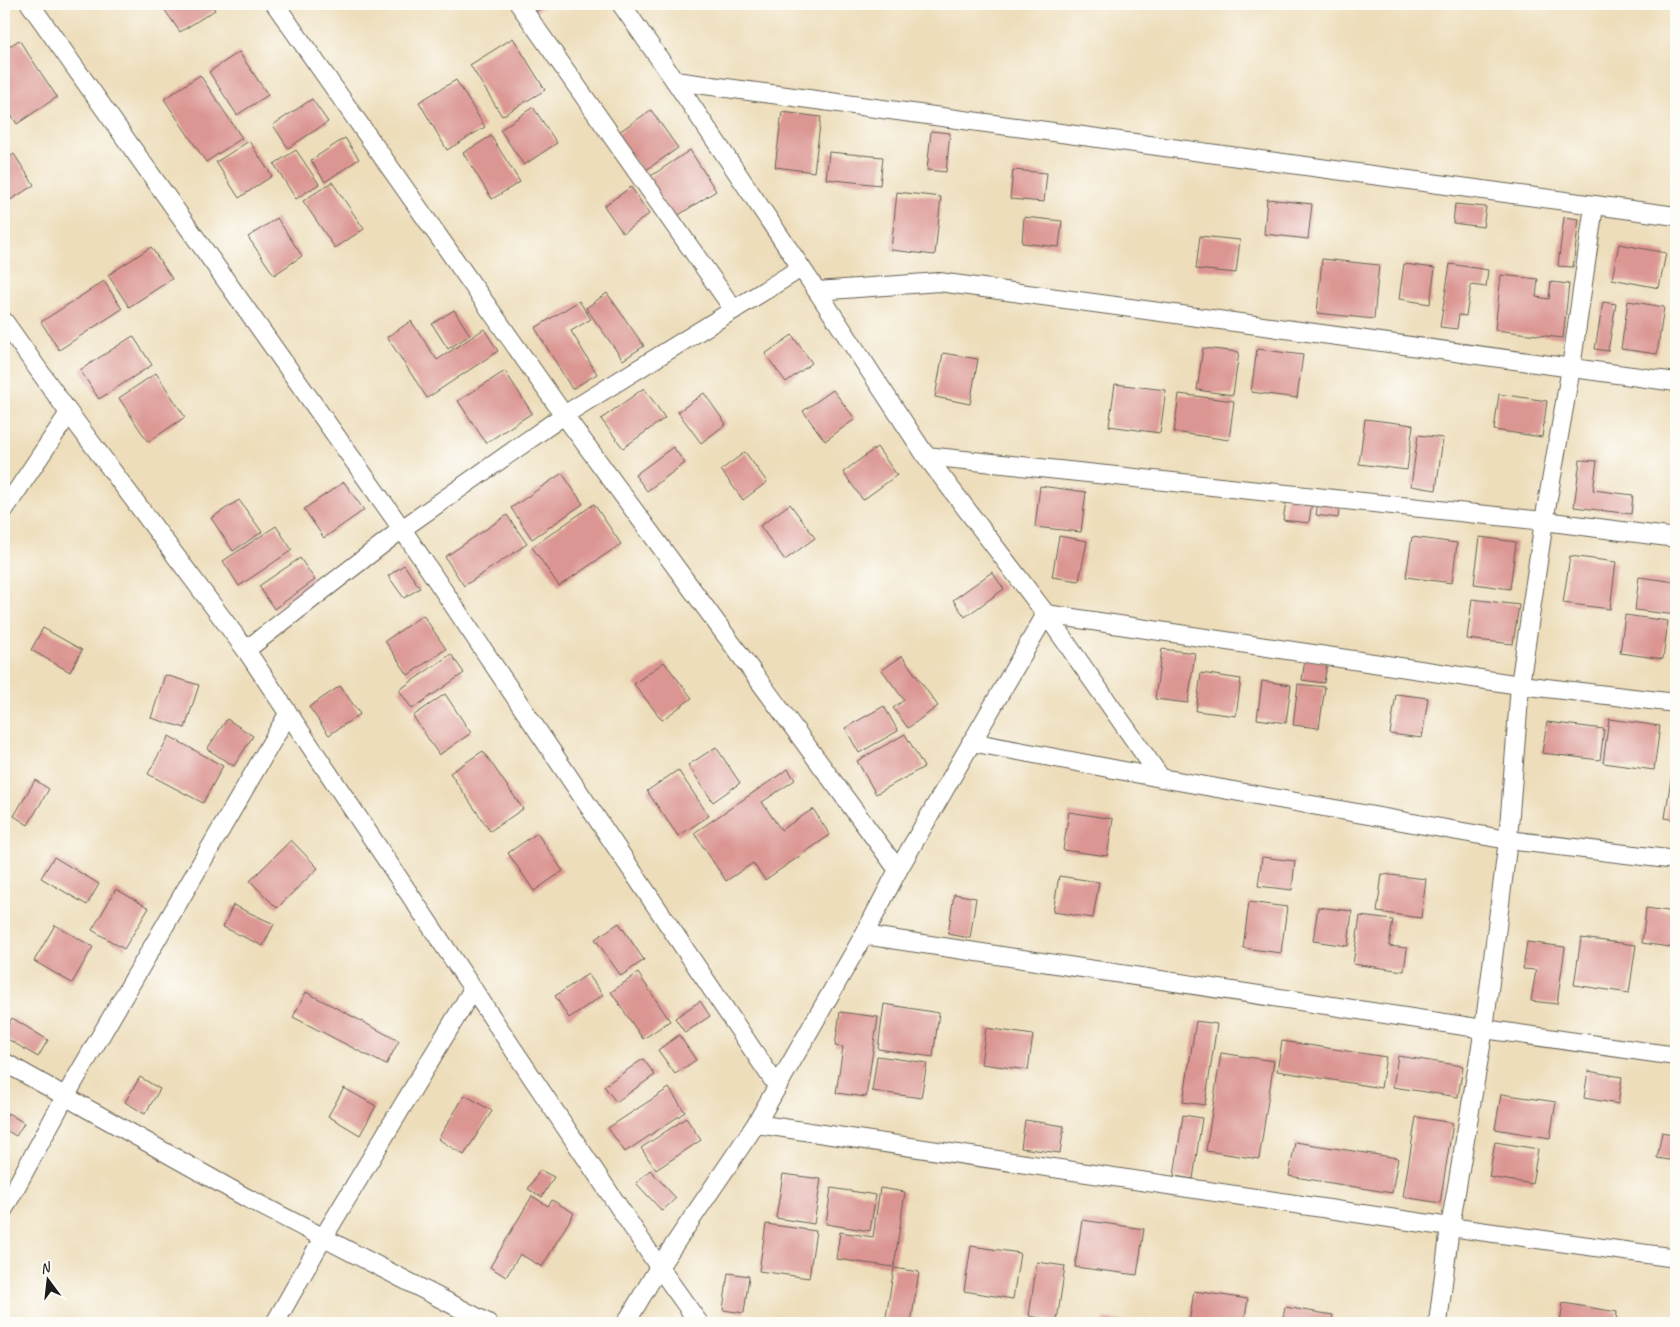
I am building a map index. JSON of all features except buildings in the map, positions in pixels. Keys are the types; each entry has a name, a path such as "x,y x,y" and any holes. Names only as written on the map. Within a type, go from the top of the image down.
{"street":[{"path":"30,4 402,530 777,1086"},
{"path":"275,4 564,416 898,870"},
{"path":"519,4 734,310"},
{"path":"620,4 675,81 817,290 926,456 1046,614 1160,778"},
{"path":"675,81 1676,216"},
{"path":"1438,1323 1450,1227 1484,1030 1508,840 1520,685 1544,521 1571,368 1594,206"},
{"path":"246,650 402,530 564,416 801,268"},
{"path":"817,290 939,282 1676,382"},
{"path":"4,321 69,412 246,650 659,1267 703,1323"},
{"path":"4,510 69,412"},
{"path":"926,456 1544,521 1676,538"},
{"path":"1046,614 1520,685 1676,703"},
{"path":"626,1323 659,1267 756,1124 864,935 898,870 1046,614"},
{"path":"4,1209 65,1097 288,714"},
{"path":"971,742 1508,840 1676,860"},
{"path":"864,935 1484,1030 1676,1056"},
{"path":"275,1323 473,989"},
{"path":"4,1062 245,1197 488,1323"},
{"path":"756,1124 1450,1227 1676,1258"}]}
